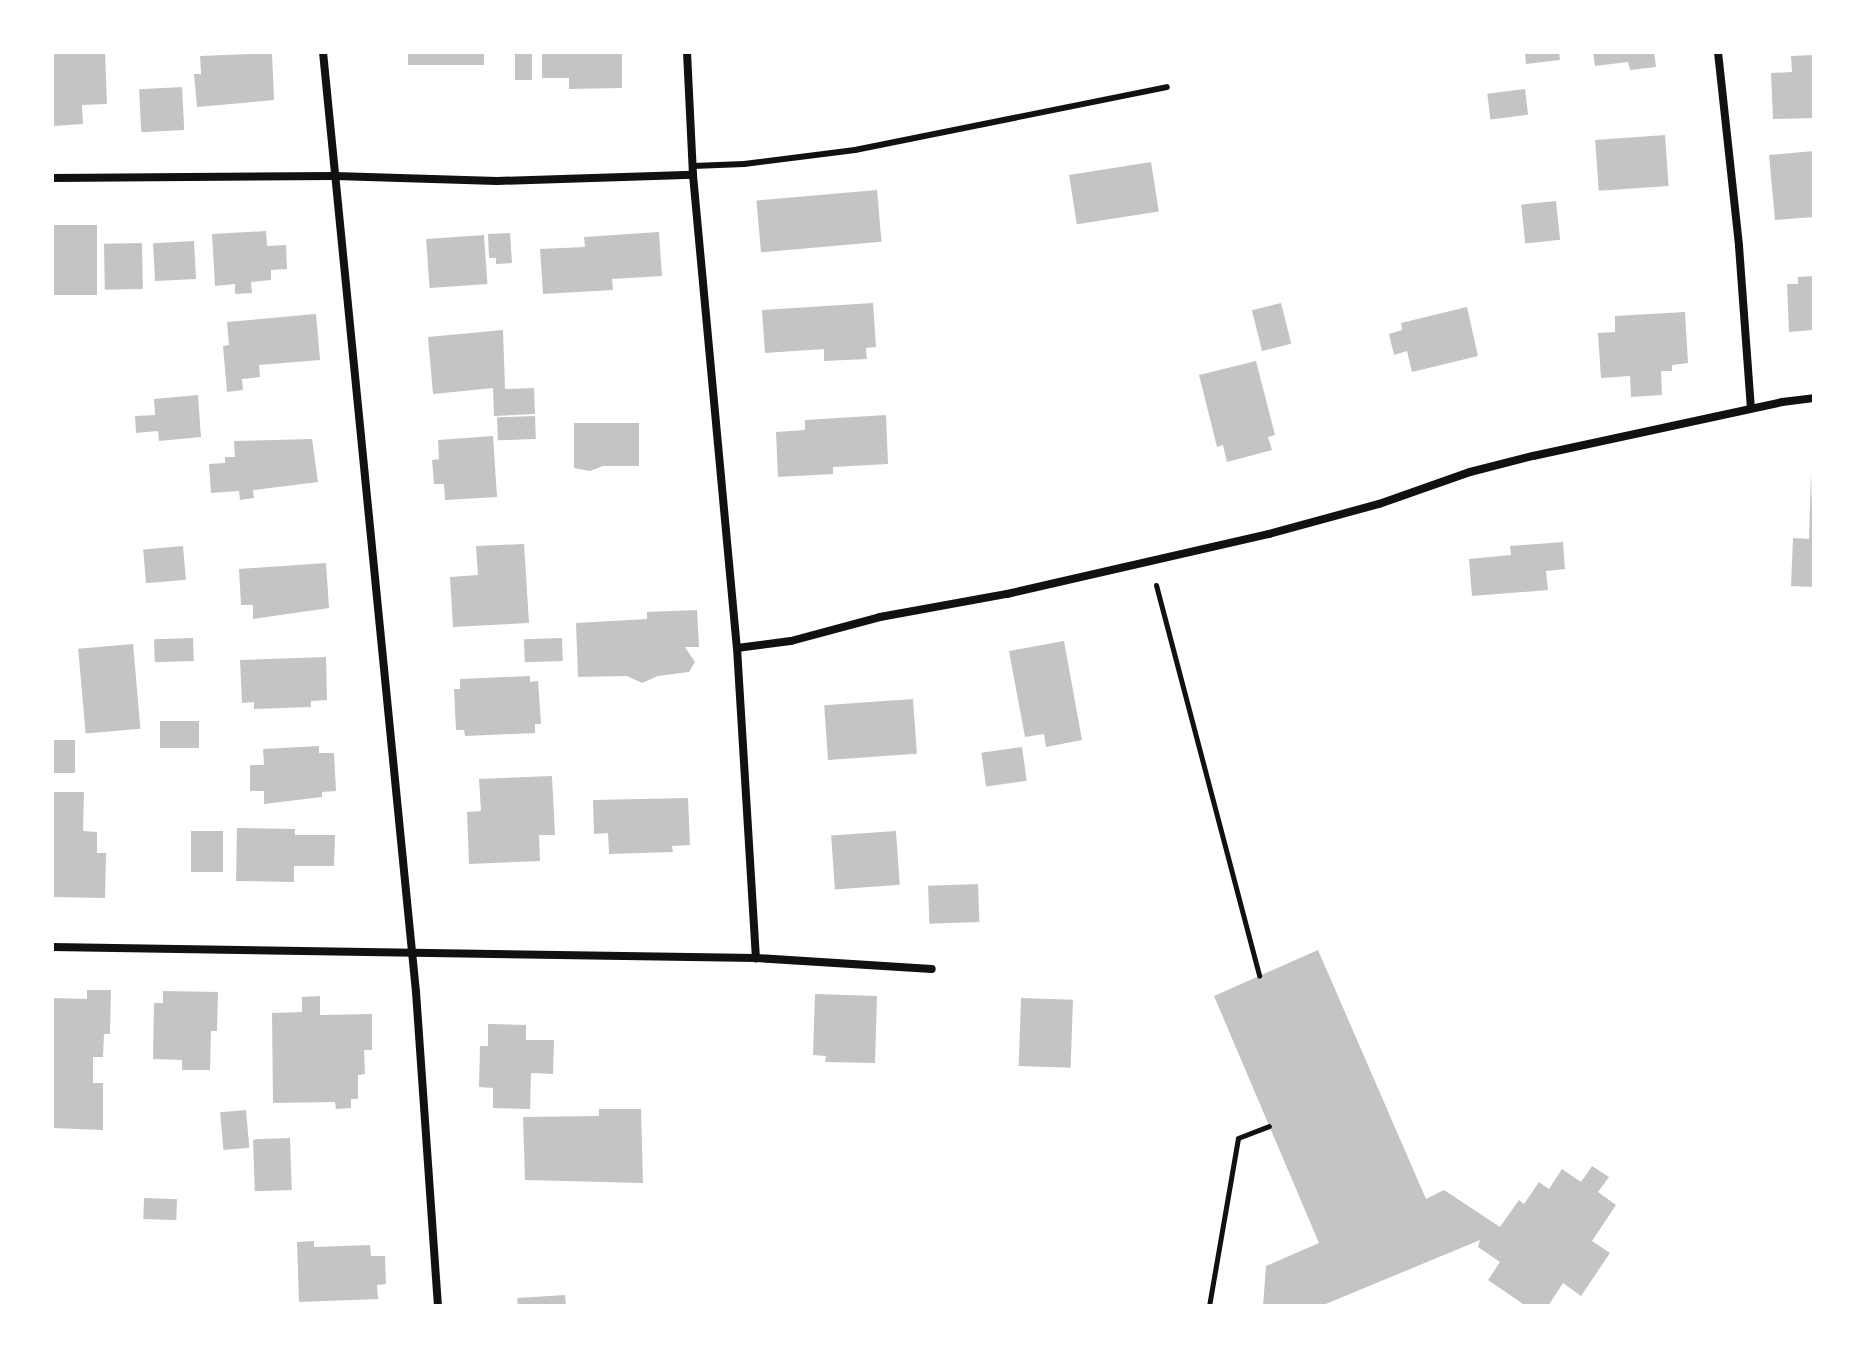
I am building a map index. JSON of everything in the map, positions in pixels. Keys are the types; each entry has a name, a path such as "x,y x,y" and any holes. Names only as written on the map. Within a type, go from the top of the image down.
{"street":[{"path":"323,52 412,951 438,1306"},
{"path":"687,52 693,170 737,648 756,958"},
{"path":"1718,52 1739,246 1751,408"},
{"path":"52,178 335,176 497,181 693,170"},
{"path":"737,648 791,641 880,617 1007,594 1150,561 1379,504 1520,459 1751,408 1814,398"},
{"path":"52,947 756,958 932,969"}],"lane":[{"path":"693,170 855,150 1167,87"}],"path":[{"path":"1150,561 1259,976"},
{"path":"1209,1306 1238,1138 1269,1126"}],"building":[{"path":"52,52 105,52 107,104 82,105 83,124 54,126"},
{"path":"408,52 484,52 484,65 408,65"},
{"path":"515,52 532,52 532,80 515,80"},
{"path":"542,52 622,52 622,88 569,89 569,78 542,78"},
{"path":"1525,52 1559,52 1560,60 1526,64"},
{"path":"1593,52 1654,52 1656,67 1630,70 1628,62 1595,66"},
{"path":"272,53 274,100 197,107 194,74 201,74 200,56"},
{"path":"1814,55 1814,118 1773,119 1771,73 1792,72 1791,56"},
{"path":"182,87 184,130 141,132 139,89"},
{"path":"1525,89 1528,115 1490,119 1487,94"},
{"path":"1665,135 1669,186 1599,191 1595,140"},
{"path":"1814,151 1814,217 1775,220 1769,155"},
{"path":"1151,162 1159,211 1077,224 1069,175"},
{"path":"877,190 882,242 761,252 756,201"},
{"path":"1556,201 1560,240 1525,243 1521,205"},
{"path":"52,225 97,225 97,295 52,295"},
{"path":"266,231 267,246 286,245 287,269 271,270 271,280 251,282 252,293 235,294 235,284 215,286 212,234"},
{"path":"659,232 662,276 612,279 613,290 543,294 540,249 585,247 584,237"},
{"path":"510,233 512,263 496,264 496,258 489,258 488,234"},
{"path":"484,235 487,284 430,288 426,239"},
{"path":"194,241 196,279 155,281 153,243"},
{"path":"142,243 143,289 105,290 104,244"},
{"path":"1814,276 1814,330 1789,332 1787,284 1798,284 1798,277"},
{"path":"873,303 876,347 866,348 867,359 824,361 824,349 765,353 762,310"},
{"path":"1281,303 1291,344 1262,351 1252,310"},
{"path":"1467,307 1478,356 1412,372 1407,351 1394,355 1389,334 1402,330 1401,323"},
{"path":"1685,312 1688,363 1672,365 1672,371 1661,371 1662,395 1631,397 1630,376 1601,378 1598,333 1615,332 1615,316"},
{"path":"316,314 320,360 259,365 260,377 242,379 243,390 227,392 223,346 229,345 227,322"},
{"path":"503,330 505,389 534,388 535,414 494,416 493,388 433,394 428,337"},
{"path":"1256,361 1275,435 1268,437 1272,450 1227,462 1223,445 1217,447 1199,375"},
{"path":"198,395 201,437 159,441 158,431 136,433 135,416 155,415 154,399"},
{"path":"886,415 888,464 833,467 833,474 778,477 776,432 805,430 805,420"},
{"path":"535,416 536,439 498,440 497,417"},
{"path":"574,423 639,423 639,466 603,466 590,471 574,468"},
{"path":"493,436 497,497 445,500 444,484 434,484 432,460 439,459 438,440"},
{"path":"312,439 318,482 253,490 254,498 240,500 239,491 211,493 209,464 225,463 225,457 235,457 234,441"},
{"path":"1811,472 1814,587 1791,586 1793,538 1809,539"},
{"path":"1563,542 1565,569 1546,571 1548,590 1472,596 1469,559 1511,555 1510,546"},
{"path":"524,544 529,623 453,627 450,577 478,575 476,546"},
{"path":"183,546 186,580 146,583 143,549"},
{"path":"326,563 329,608 253,619 253,605 241,605 239,569"},
{"path":"697,610 699,647 685,647 695,662 689,672 658,676 642,683 627,676 578,677 576,623 647,619 647,612"},
{"path":"193,638 194,661 155,662 154,639"},
{"path":"562,638 563,661 525,662 524,639"},
{"path":"1064,641 1082,740 1046,747 1044,734 1025,737 1009,651"},
{"path":"133,644 140,729 86,733 78,649"},
{"path":"326,657 327,700 311,701 311,707 254,709 254,702 242,703 240,660"},
{"path":"530,676 530,682 538,681 541,724 535,724 535,733 465,736 464,730 456,730 454,689 460,689 460,679"},
{"path":"913,699 917,754 828,760 824,705"},
{"path":"160,721 199,721 199,748 160,748"},
{"path":"52,740 75,740 75,773 52,773"},
{"path":"319,746 319,753 334,753 336,791 322,792 322,797 264,804 264,791 250,791 250,765 264,765 263,749"},
{"path":"1022,747 1027,781 986,786 981,753"},
{"path":"552,776 555,835 539,835 540,861 469,864 467,812 481,811 479,779"},
{"path":"53,792 84,792 83,831 97,832 97,853 106,853 105,898 52,897"},
{"path":"688,798 690,845 672,846 673,852 609,854 608,833 594,834 593,800"},
{"path":"237,828 295,829 295,835 335,835 334,866 294,866 294,882 236,881"},
{"path":"191,831 223,831 223,872 191,872"},
{"path":"896,831 900,885 835,889 831,836"},
{"path":"978,884 979,922 929,924 928,886"},
{"path":"1318,950 1426,1199 1444,1190 1500,1227 1519,1200 1524,1204 1539,1182 1549,1189 1562,1169 1581,1182 1592,1166 1609,1177 1598,1192 1616,1205 1592,1241 1610,1253 1581,1296 1563,1283 1548,1306 1526,1306 1488,1280 1500,1262 1478,1247 1480,1240 1321,1306 1263,1306 1266,1266 1319,1243 1214,996"},
{"path":"87,990 111,990 110,1034 104,1034 103,1057 93,1057 93,1083 103,1083 103,1130 52,1128 52,998 87,999"},
{"path":"163,991 218,992 217,1031 211,1031 210,1070 182,1070 182,1060 153,1059 154,1003 163,1003"},
{"path":"815,994 877,996 875,1063 825,1062 826,1056 813,1055"},
{"path":"320,996 320,1015 372,1014 372,1050 364,1050 365,1074 358,1075 358,1099 351,1099 351,1108 336,1109 335,1102 273,1103 272,1013 302,1012 302,997"},
{"path":"1021,998 1073,1000 1071,1068 1019,1066"},
{"path":"488,1024 526,1025 526,1040 554,1040 553,1074 531,1073 530,1109 493,1108 493,1088 479,1087 480,1046 488,1046"},
{"path":"599,1109 641,1109 643,1183 525,1180 523,1117 599,1116"},
{"path":"246,1110 249,1148 223,1150 220,1112"},
{"path":"290,1138 292,1190 255,1191 253,1139"},
{"path":"144,1198 177,1199 176,1220 143,1219"},
{"path":"314,1241 314,1247 370,1245 371,1256 385,1256 386,1284 377,1285 378,1299 299,1302 297,1242"},
{"path":"565,1295 566,1306 518,1306 517,1298"}]}
